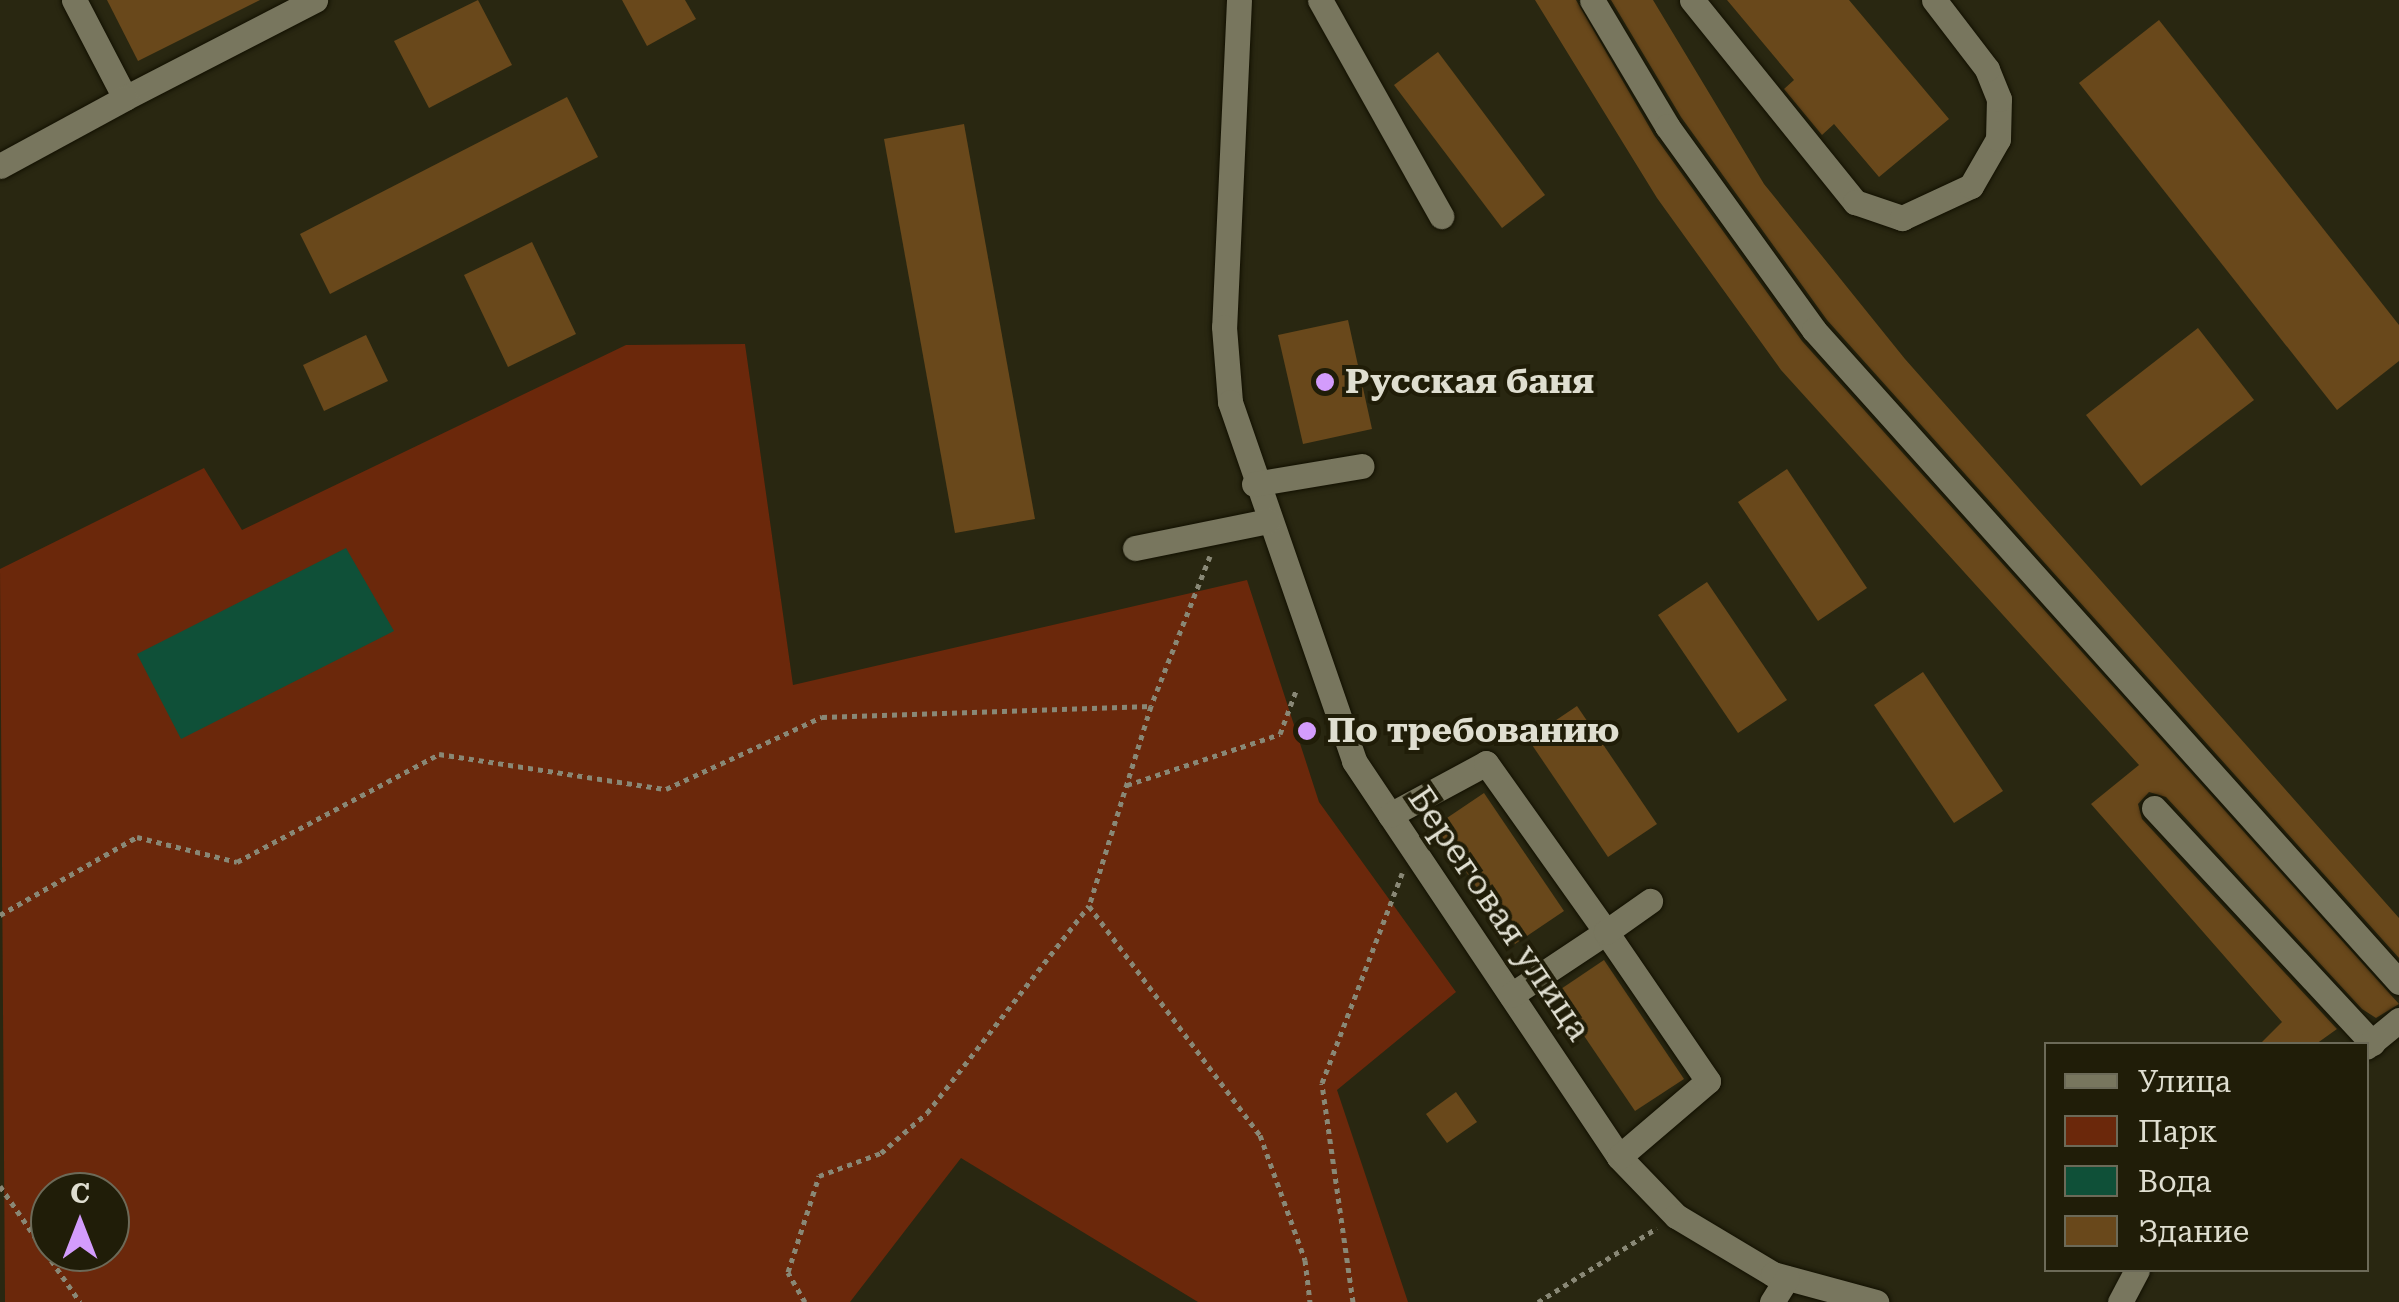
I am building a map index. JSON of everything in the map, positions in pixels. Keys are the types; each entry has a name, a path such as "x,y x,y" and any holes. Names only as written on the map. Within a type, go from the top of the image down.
{"street":[{"path":"74,0 125,98"},
{"path":"0,166 315,0"},
{"name":"Береговая улица","path":"1240,0 1224,327 1230,402 1254,484 1354,761 1619,1157 1676,1216 1787,1278 1876,1302"},
{"path":"1320,0 1441,216"},
{"path":"1592,0 1667,126 1814,330 2399,982"},
{"path":"1692,0 1855,202 1902,218 1971,186 1998,139 1999,98 1987,69 1934,0"},
{"path":"1254,484 1362,466"},
{"path":"1135,548 1268,521"},
{"path":"1390,815 1486,764 1708,1081 1619,1157"},
{"path":"2154,808 2366,1042"},
{"path":"1510,995 1650,901"},
{"path":"2369,1045 2399,1020"},
{"path":"2120,1302 2137,1272"},
{"path":"1772,1302 1787,1278"}],"path":[{"path":"805,1302 788,1272 819,1176 881,1153 927,1114 1090,906 1151,706 1211,568 1209,533"},
{"path":"1127,785 1280,734 1297,688"},
{"path":"0,915 136,837 238,862 440,754 666,788 822,717 1151,706"},
{"path":"1353,1302 1322,1084 1412,846"},
{"path":"1090,906 1260,1135 1305,1260 1310,1302"},
{"path":"0,1186 80,1302"},
{"path":"1538,1302 1676,1216"}],"green space":[{"path":"745,344 793,685 1247,580 1319,802 1456,992 1337,1090 1408,1302 1198,1302 961,1158 850,1302 5,1302 0,569 204,468 242,530 626,345"}],"water":[{"path":"346,548 394,631 181,739 137,654"}],"building":[{"path":"107,0 260,0 138,61"},
{"path":"478,0 512,65 429,108 394,41"},
{"path":"622,0 685,0 696,19 647,46"},
{"path":"1535,0 1576,0 1654,135 1802,341 2399,1004 2376,1018 2362,1009 2166,797 2149,792 2138,804 2142,819 2337,1029 2319,1042 2262,1042 2282,1022 2091,804 2139,765 1781,370 1657,198"},
{"path":"1611,0 1653,0 1764,184 1905,359 2399,918 2399,958 1827,320 1681,117"},
{"path":"1727,0 1849,0 1949,119 1879,177 1834,124 1822,135 1784,89 1794,80"},
{"path":"2159,20 2399,325 2399,361 2337,410 2079,83"},
{"path":"1438,52 1545,195 1502,228 1394,85"},
{"path":"567,97 598,157 330,294 300,234"},
{"path":"964,124 1035,519 955,533 884,139"},
{"path":"532,242 576,334 508,367 464,275"},
{"name":"Русская баня","path":"1348,320 1372,429 1303,444 1278,335"},
{"path":"2198,328 2254,400 2141,486 2086,415"},
{"path":"366,335 388,381 324,411 303,365"},
{"path":"1787,469 1867,588 1818,621 1738,502"},
{"path":"1707,582 1787,700 1738,733 1658,615"},
{"path":"1923,672 2003,791 1954,823 1874,705"},
{"path":"1577,706 1657,824 1608,857 1528,739"},
{"path":"1484,793 1564,911 1515,944 1435,826"},
{"path":"1604,960 1684,1079 1635,1111 1555,993"},
{"path":"1456,1092 1477,1122 1447,1143 1426,1114"}],"place":[{"name":"Русская баня","path":"1325,382"},
{"name":"По требованию","path":"1307,731"}]}
